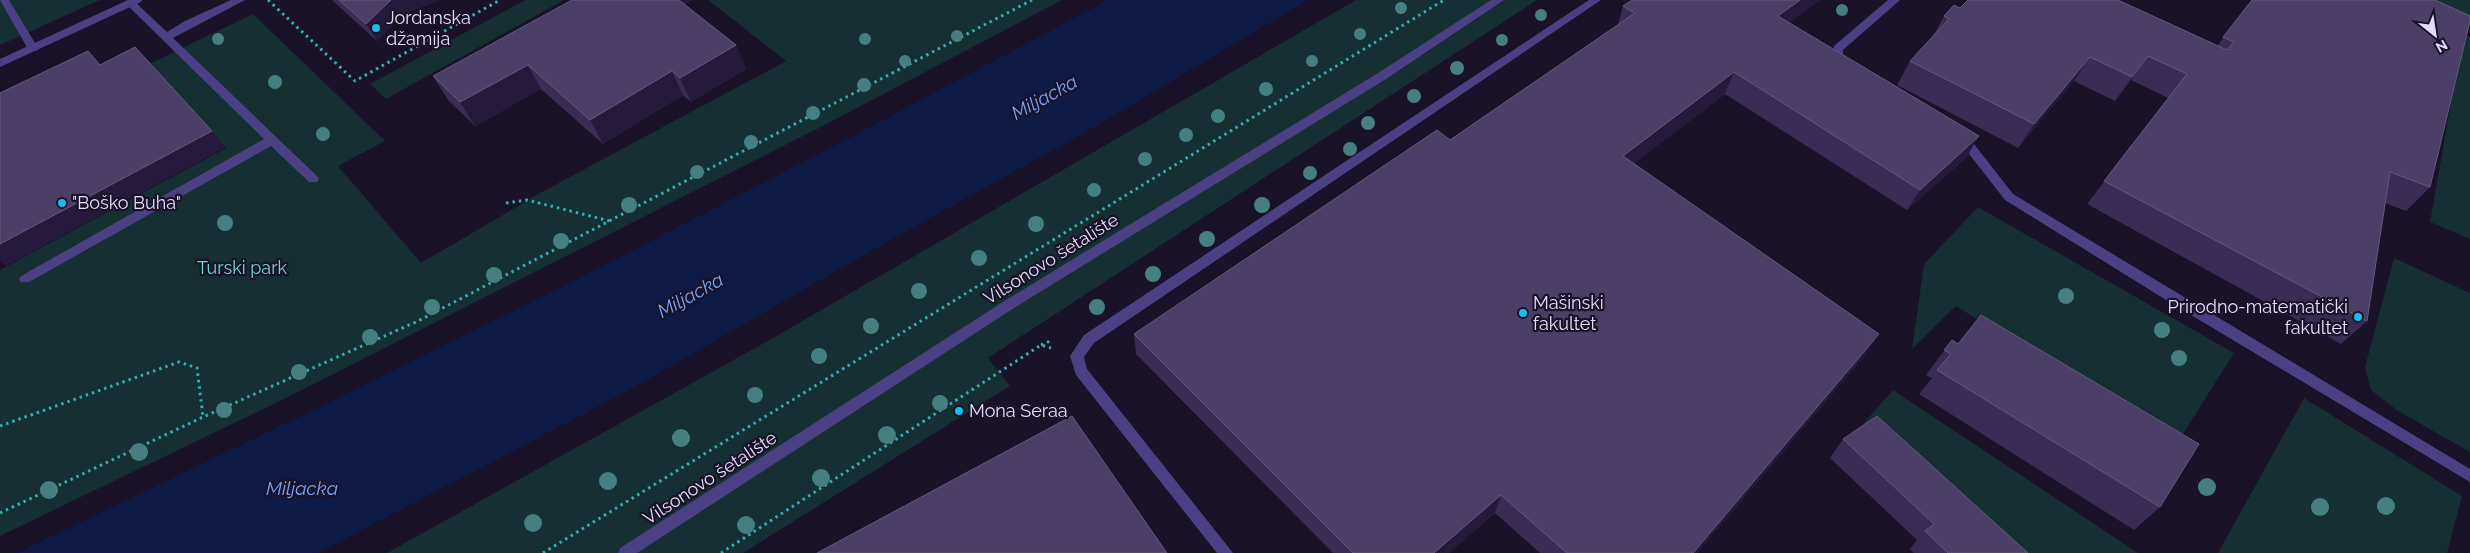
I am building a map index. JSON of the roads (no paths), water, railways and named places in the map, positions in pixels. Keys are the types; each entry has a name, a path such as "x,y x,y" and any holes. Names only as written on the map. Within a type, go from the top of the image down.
{"street":[{"path":"4,0 33,48"},
{"path":"166,38 189,24 240,0"},
{"name":"Vilsonovo šetalište","path":"625,553 1010,304 1382,76 1499,0"},
{"path":"1226,553 1080,371 1077,356 1089,339 1594,0"},
{"path":"1853,76 1837,64 1838,49 1895,0"},
{"path":"0,63 133,2 166,38 313,179"},
{"path":"1944,132 1970,147 2009,197 2175,300 2470,476"},
{"path":"25,279 272,140"}],"water":[{"name":"Miljacka","path":"1108,0 1308,0 1095,127 887,242 626,392 318,553 17,553 564,286 855,135"}],"place":[{"name":"Jordanska džamija","path":"376,28"},
{"name":"\"Boško Buha\"","path":"62,203"},
{"name":"Mašinski fakultet","path":"1523,313"},
{"name":"Prirodno-matematički fakultet","path":"2358,317"},
{"name":"Mona Seraa","path":"959,411"}],"park label":[{"name":"Turski park","path":"242,268"}]}
